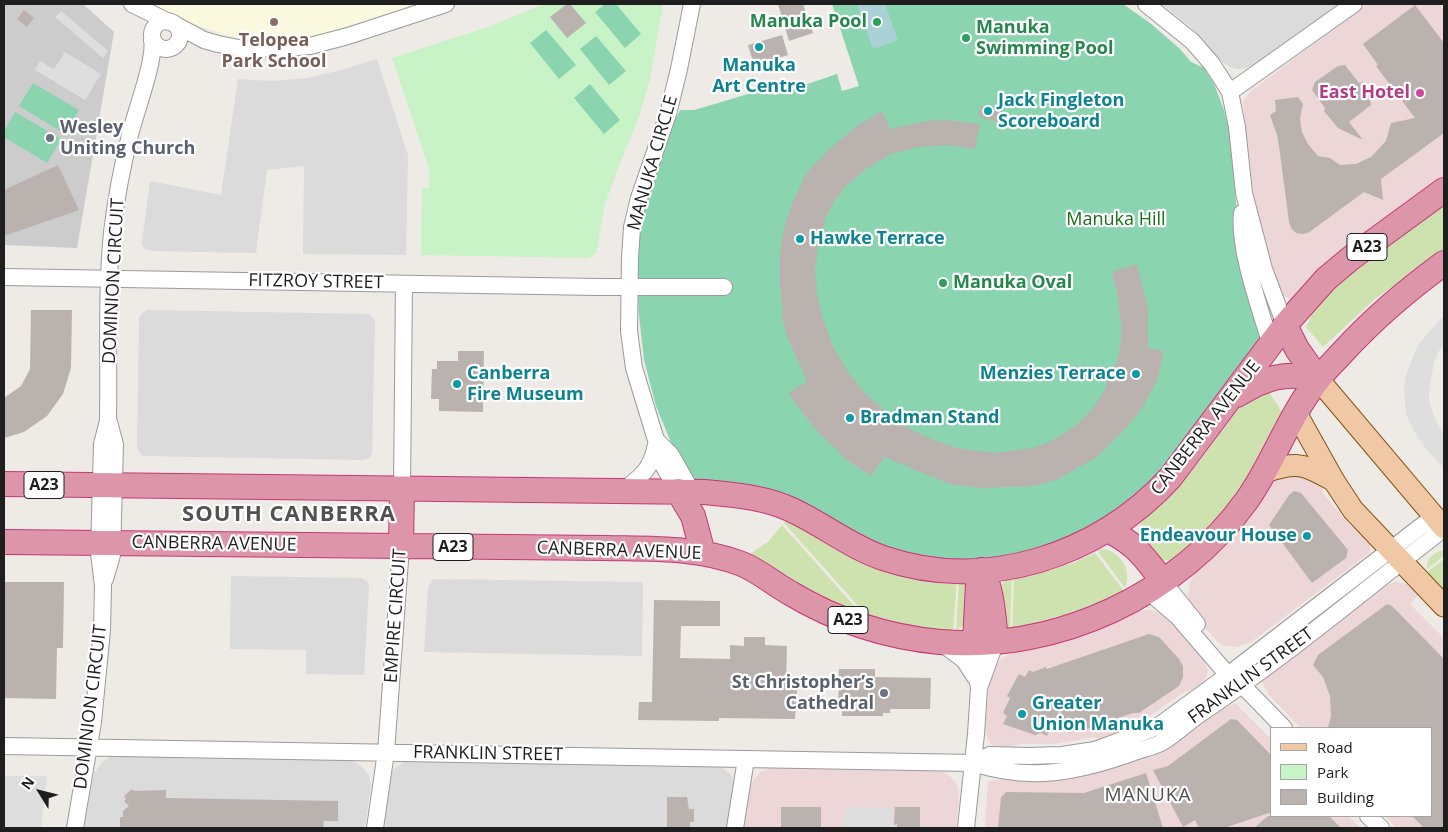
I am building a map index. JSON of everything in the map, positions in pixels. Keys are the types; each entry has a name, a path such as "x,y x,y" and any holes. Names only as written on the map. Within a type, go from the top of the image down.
{"highway":[{"name":"CANBERRA AVENUE","path":"4,484 685,491 753,497 792,510 862,549 904,564 942,571 980,570 1020,565 1068,551 1108,531 1140,509 1170,478 1285,325 1326,279 1444,190"},
{"name":"CANBERRA AVENUE","path":"4,542 633,548 703,553 744,565 790,593 823,610 857,624 890,633 939,642 986,642 1041,634 1086,622 1114,609 1156,585 1185,565 1211,542 1234,517 1265,472 1296,413 1318,379 1384,310 1444,263"},
{"path":"1285,325 1297,349 1318,379"},
{"path":"1271,345 1280,376 1296,413"},
{"path":"1228,401 1258,383 1280,376 1305,376 1318,379"},
{"name":"EMPIRE CIRCUIT","path":"401,547 402,489"},
{"path":"685,491 702,511 707,526 703,553"},
{"path":"1108,531 1156,585"},
{"path":"980,570 986,576 988,586 986,642"}],"main road":[{"path":"1318,379 1443,524"},
{"path":"1296,413 1334,481 1353,510 1444,606"},
{"path":"1265,472 1290,464 1301,465 1334,481"}],"street":[{"path":"132,4 204,40 244,49 310,46 348,36 446,4"},
{"name":"MANUKA CIRCLE","path":"685,491 671,455 656,440 634,368 629,331 629,287 632,227 639,198 668,114 680,69 692,4"},
{"path":"1146,4 1192,41 1212,64 1230,92 1237,127 1244,193 1264,269 1285,325"},
{"path":"1230,92 1354,4"},
{"path":"172,23 160,22 155,26 152,40 160,49 173,48 182,43 204,40"},
{"path":"172,23 180,35 178,42 173,48"},
{"name":"DOMINION CIRCUIT","path":"75,828 89,747 102,630 103,586 112,555 105,542 107,486 102,444 108,421 112,232 117,195 127,147 152,55 152,40"},
{"name":"DOMINION CIRCUIT","path":"145,84 160,58 173,48"},
{"path":"1244,193 1241,222 1246,256 1271,345"},
{"name":"FITZROY STREET","path":"4,277 110,280 724,287"},
{"name":"EMPIRE CIRCUIT","path":"402,489 404,284"},
{"path":"624,490 644,474 650,465 656,440"},
{"name":"FRANKLIN STREET","path":"4,746 973,763 992,769 1031,773 1056,773 1095,766 1163,742 1188,722 1242,686 1396,556 1424,524 1443,524"},
{"name":"EMPIRE CIRCUIT","path":"375,828 386,752 401,547"},
{"name":"FRANKLIN STREET","path":"973,763 990,755 1062,755 1095,750 1157,727 1396,556"},
{"path":"1156,585 1242,686 1283,727"},
{"path":"939,642 964,660 979,687"},
{"path":"979,687 975,664 986,642"},
{"path":"966,828 979,687 986,642"},
{"path":"735,828 746,759"},
{"path":"1369,817 1380,828"}],"shaded area":[{"name":"Wesley Uniting Church","path":"4,4 83,4 114,32 77,248 4,245"},
{"name":"Telopea Park School","path":"150,4 418,4 316,36 288,41 246,41 181,20"},
{"path":"1162,4 1338,4 1257,65 1240,69 1232,68 1223,63 1191,27"},
{"path":"1367,4 1442,4 1441,6 1444,10 1444,182 1293,300 1281,294 1264,245 1255,207 1243,102 1250,92"},
{"path":"61,11 108,51 103,58 55,17"},
{"path":"65,52 101,74 85,100 35,70 40,61 54,69"},
{"path":"377,59 408,155 406,255 303,254 304,166 267,170 256,253 151,251 144,248 142,241 150,181 221,195 238,79 272,81 307,78"},
{"path":"147,310 369,314 375,322 372,453 370,458 364,460 142,456 137,448 139,318"},
{"path":"1444,315 1444,345 1438,352 1434,362 1429,400 1434,417 1444,435 1444,468 1425,448 1413,429 1406,414 1404,392 1405,378 1414,354 1421,341"},
{"path":"1289,470 1320,484 1324,495 1347,522 1352,527 1363,531 1370,539 1370,551 1251,642 1237,647 1223,645 1197,619 1189,603 1190,582 1196,572 1251,512 1274,480"},
{"path":"231,576 361,578 367,581 369,586 364,675 306,674 306,650 230,649"},
{"path":"433,579 643,582 642,656 424,652 428,588"},
{"path":"1395,582 1407,584 1419,595 1410,604 1444,638 1444,828 1397,828 1386,817 1433,817 1433,727 1300,727 1269,695 1262,682 1262,678 1285,660 1389,584"},
{"path":"1151,610 1168,615 1198,649 1208,670 1201,686 1183,693 1148,717 1122,729 1119,734 1100,740 1095,737 1054,744 1019,744 1009,748 1000,748 993,746 988,740 985,729 989,682 993,669 1002,658 1019,650 1081,635 1139,611"},
{"path":"1235,703 1270,738 1270,817 1349,817 1361,828 985,828 988,781 1114,768"},
{"path":"119,755 352,760 363,768 369,776 371,784 365,828 84,828 94,773 103,761"},
{"path":"405,761 719,765 731,775 734,788 728,828 382,828 390,776 395,768"},
{"path":"773,767 942,771 952,778 958,787 959,800 956,828 744,828 749,790 752,782 760,772"},
{"path":"4,776 47,776 41,828 4,828"},
{"path":"845,807 893,808 893,828 844,828"}],"green space":[{"path":"544,4 663,4 650,80 637,122 605,204 596,253 589,258 421,255 422,188 429,188 429,169 392,58 488,27"},
{"path":"605,4 616,4 641,34 625,48 595,12"},
{"name":"Manuka Oval","path":"832,4 1123,4 1150,23 1180,49 1191,62 1204,68 1214,84 1224,110 1230,134 1237,213 1262,337 1159,477 1097,527 1019,555 966,560 930,557 897,550 695,481 677,457 656,406 644,360 639,315 636,257 640,227 650,189 671,129 680,110 694,110 762,90 775,95 837,74 842,91 859,86"},
{"path":"546,30 576,65 559,79 530,43"},
{"path":"596,36 626,71 609,85 580,49"},
{"path":"33,83 79,110 65,134 19,106"},
{"path":"590,84 620,120 604,134 574,98"},
{"path":"15,112 61,139 47,163 4,137 4,131"},
{"path":"1444,198 1444,251 1376,298 1323,347 1306,327 1324,293"},
{"path":"1267,389 1282,412 1239,499 1172,561 1160,560 1139,537 1139,528 1144,515 1198,463 1245,400"},
{"path":"788,518 957,577 953,633 917,631 862,613 860,608 784,523"},
{"path":"782,525 857,609 858,614 837,609 749,557 768,542"},
{"path":"1103,549 1115,554 1124,563 1127,575 1125,588 1099,553 1099,550"},
{"path":"1444,550 1444,556 1427,569 1431,556"},
{"path":"1095,553 1124,591 1115,601 1012,632 1014,574 1048,571"},
{"path":"1444,559 1444,598 1426,573"},
{"path":"1012,575 1010,632 998,621 1000,586"},
{"path":"959,577 973,577 965,624 956,631"}],"water":[{"name":"Manuka Pool","path":"857,4 885,4 898,40 873,49"}],"building":[{"path":"567,4 570,4 586,23 567,38 550,17"},
{"path":"778,4 803,4 813,33 789,41"},
{"path":"1415,5 1444,43 1444,133 1381,179 1383,200 1364,192 1308,233 1296,233 1291,228 1289,222 1277,135 1270,115 1276,111 1275,100 1298,97 1303,104 1300,119 1302,132 1308,144 1318,156 1330,158 1340,165 1356,164 1371,157 1386,141 1391,123 1415,118 1376,66 1378,65 1363,44"},
{"path":"24,10 34,18 27,27 17,19"},
{"path":"782,35 788,55 754,65 748,45"},
{"path":"1345,65 1359,83 1363,82 1364,91 1369,91 1371,105 1349,122 1363,140 1338,128 1324,111 1325,108 1312,90 1315,82 1338,66"},
{"name":"Jack Fingleton Scoreboard","path":"981,106 1017,117 1013,127 978,116"},
{"path":"882,111 890,129 926,121 947,120 980,124 975,149 949,145 918,147 891,154 866,169 846,186 835,200 827,215 818,244 815,270 817,294 822,316 833,346 848,372 865,393 890,416 910,429 957,448 995,453 1033,448 1047,443 1073,428 1090,412 1102,395 1118,359 1121,324 1112,272 1137,264 1148,309 1148,348 1164,351 1157,380 1144,405 1130,424 1097,457 1056,480 1033,486 980,488 950,484 884,457 871,476 848,461 818,432 789,393 807,381 787,336 781,314 783,313 780,286 780,251 785,224 805,176 812,167 857,126"},
{"path":"58,165 79,210 4,236 4,190"},
{"path":"31,310 72,310 71,368 63,394 47,416 24,432 4,438 4,398 21,386 30,369"},
{"name":"Canberra Fire Museum","path":"458,351 484,351 483,412 439,411 439,399 431,399 432,369 437,369 437,361 458,361"},
{"name":"Endeavour House","path":"1294,491 1301,493 1348,550 1346,558 1312,583 1269,525 1289,495"},
{"path":"4,582 64,582 63,648 57,648 56,699 4,698"},
{"path":"654,600 720,601 720,626 681,626 680,658 730,659 730,645 744,646 744,637 765,637 765,645 787,646 786,684 803,684 797,691 795,719 719,718 719,721 638,720 639,702 652,702"},
{"path":"1387,604 1392,606 1444,659 1444,828 1424,828 1413,817 1433,817 1433,727 1328,727 1331,716 1330,696 1323,677 1313,665 1318,655"},
{"path":"1149,634 1159,637 1179,659 1183,666 1183,677 1179,686 1139,713 1133,713 1087,729 1086,727 1068,733 1060,709 1047,736 1041,733 1035,735 1003,724 1007,716 1003,713 1010,698 1007,696 1019,674 1025,677 1029,670 1033,672 1046,667 1047,669"},
{"name":"St Christopher’s Cathedral","path":"839,669 875,669 875,677 931,678 930,709 890,709 890,713 883,713 883,716 842,716 842,709 838,710"},
{"path":"1231,719 1237,720 1270,754 1270,813 1224,828 1199,828 1195,820 1183,827 1153,770 1168,766"},
{"path":"1146,773 1163,828 998,828 1001,797 1006,792 1084,793"},
{"path":"132,789 134,791 166,790 166,798 338,801 338,821 324,821 323,827 120,828 120,817 123,817 123,811 129,806 124,801 126,799 124,796"},
{"path":"667,797 687,797 689,809 694,809 694,822 690,822 690,828 667,828"},
{"path":"781,807 821,807 821,828 781,828"},
{"path":"895,807 920,807 920,828 897,828 897,824 894,825"},
{"path":"1270,816 1330,817 1341,828 1254,828"}],"place":[{"name":"Telopea Park School","path":"274,22"},
{"name":"Manuka Pool","path":"877,22"},
{"name":"Manuka Swimming Pool","path":"966,38"},
{"name":"Manuka Art Centre","path":"759,47"},
{"name":"East Hotel","path":"1420,93"},
{"name":"Jack Fingleton Scoreboard","path":"988,111"},
{"name":"Wesley Uniting Church","path":"50,138"},
{"name":"Hawke Terrace","path":"800,239"},
{"name":"Manuka Oval","path":"943,283"},
{"name":"Menzies Terrace","path":"1136,374"},
{"name":"Canberra Fire Museum","path":"457,384"},
{"name":"Bradman Stand","path":"850,418"},
{"name":"Endeavour House","path":"1307,536"},
{"name":"St Christopher’s Cathedral","path":"884,693"},
{"name":"Greater Union Manuka","path":"1022,714"}],"district":[{"name":"SOUTH CANBERRA","path":"289,515"},
{"name":"MANUKA","path":"1148,796"}],"park label":[{"name":"Manuka Hill","path":"1116,220"}]}
